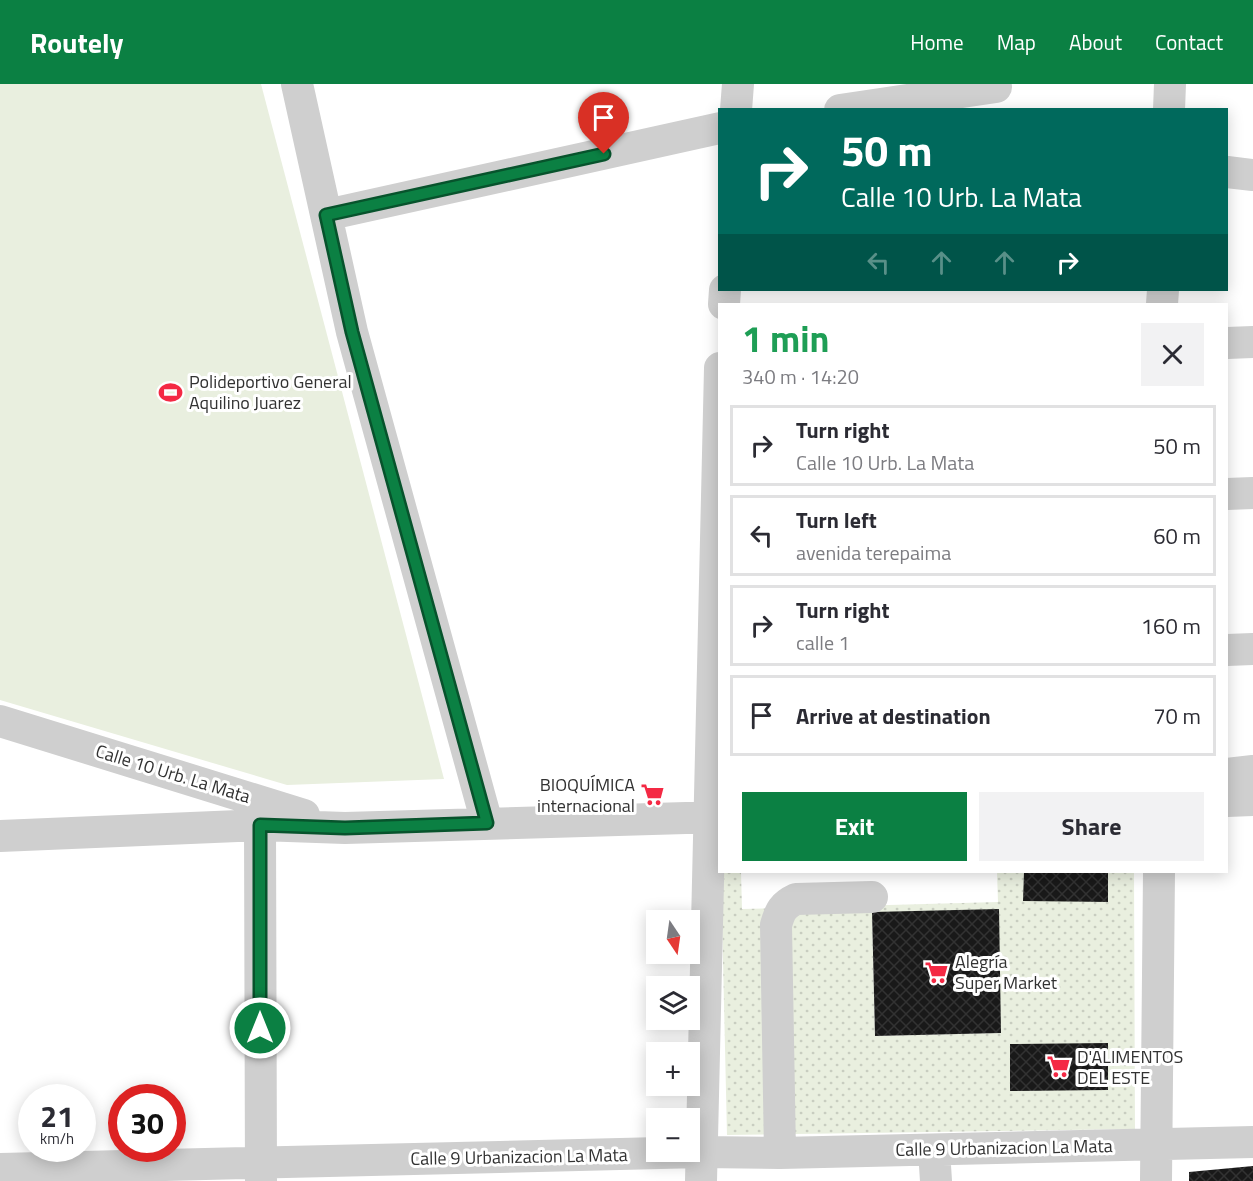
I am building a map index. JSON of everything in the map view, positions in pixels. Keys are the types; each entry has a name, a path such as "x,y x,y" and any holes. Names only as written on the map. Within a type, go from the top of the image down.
{"street":[{"path":"297,84 352,332 487,823"},
{"path":"736,108 738,84"},
{"path":"1169,108 1170,84"},
{"path":"850,108 940,89 996,87"},
{"path":"326,215 718,128"},
{"path":"1228,172 1253,175"},
{"path":"1228,343 1253,342"},
{"path":"1228,494 1253,493"},
{"path":"701,1167 715,818 718,552"},
{"path":"1228,650 1253,649"},
{"name":"Calle 10 Urb. La Mata","path":"0,721 345,828"},
{"path":"1228,774 1253,771"},
{"path":"1228,801 1253,800"},
{"name":"Calle 10 Urb. La Mata","path":"0,836 260,825 345,828 715,818"},
{"path":"260,825 261,1172"},
{"path":"1156,1181 1159,873"},
{"path":"780,1153 776,925 779,913 785,904 796,899 872,897"},
{"name":"Calle 9 Urbanizacion La Mata","path":"0,1169 261,1172 701,1167 780,1153 1253,1142"},
{"path":"934,1150 936,1181"}],"green space":[{"name":"Polideportivo General Aquilino Juarez","path":"0,84 261,84 444,779 287,785 0,700"},
{"path":"721,873 741,873 742,909 998,902 997,873 1134,873 1135,1129 727,1135","holes":["872,912 1000,1033 875,1036"]}],"building":[{"path":"1024,873 1108,873 1108,902 1023,901"},
{"name":"Alegría Super Market","path":"999,909 1001,1033 875,1036 872,912"},
{"name":"D'ALIMENTOS DEL ESTE","path":"1108,1043 1108,1090 1010,1091 1010,1044"},
{"path":"1253,1166 1253,1181 1189,1181 1189,1172"}],"place":[{"name":"Polideportivo General Aquilino Juarez","path":"171,392"},
{"name":"BIOQUÍMICA internacional","path":"653,795"},
{"name":"Alegría Super Market","path":"937,972"},
{"name":"D'ALIMENTOS DEL ESTE","path":"1059,1067"}],"route":[{"path":"260,1028 260,825 345,828 487,823 352,332 326,215 604,154"}]}
